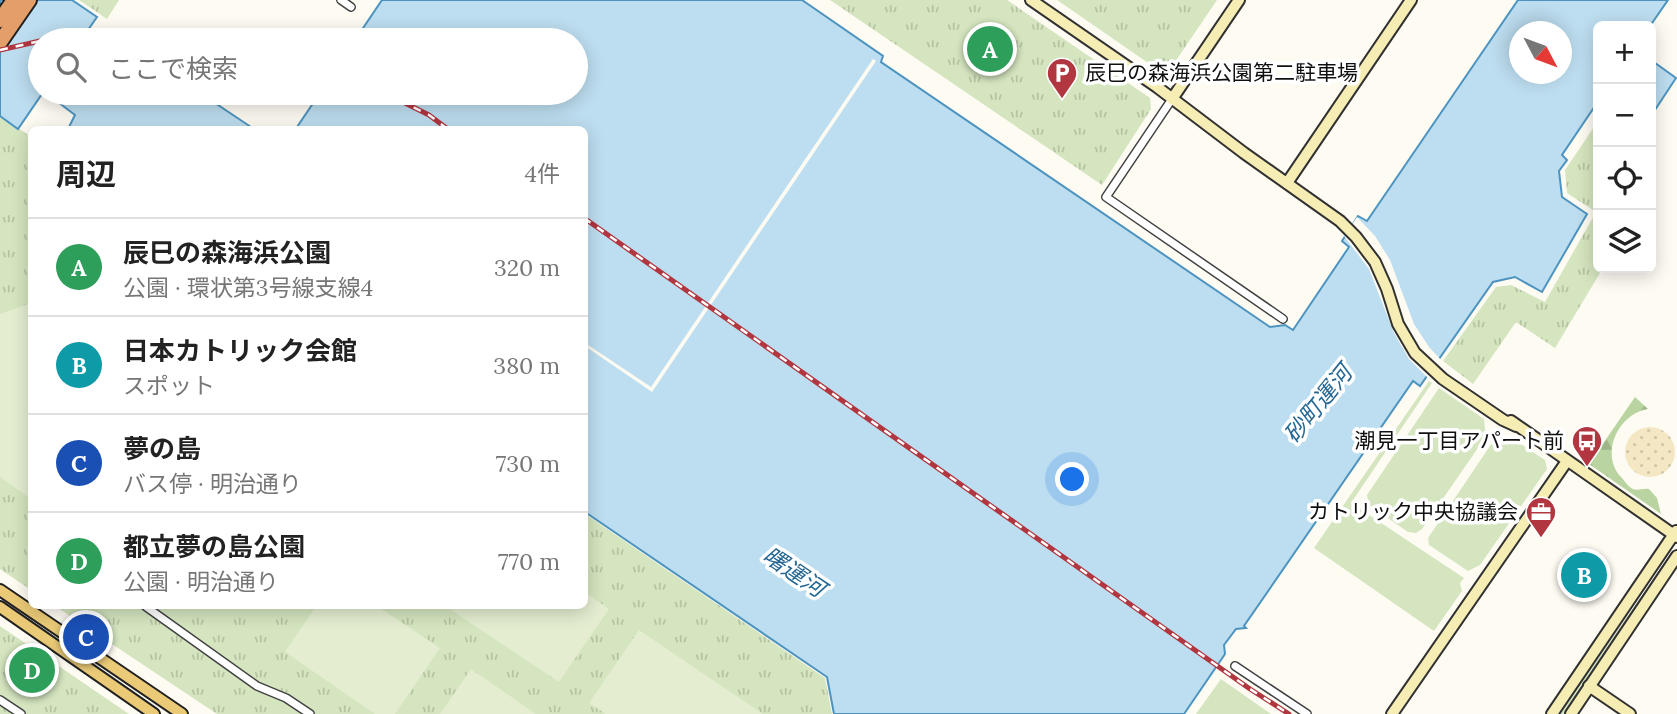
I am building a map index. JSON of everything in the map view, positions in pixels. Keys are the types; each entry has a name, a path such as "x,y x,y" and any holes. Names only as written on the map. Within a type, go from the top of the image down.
{"highway":[{"path":"0,20 13,0"},
{"path":"0,42 29,0"}],"main road":[{"path":"0,590 28,604"},
{"path":"0,607 154,714"},
{"path":"35,609 182,714"}],"street":[{"path":"341,0 351,7"},
{"path":"1031,0 1224,137 1246,149 1349,225 1380,272 1398,324 1409,344 1436,370 1503,420 1516,426 1676,534 1552,714"},
{"path":"1239,0 1106,197 1283,319"},
{"path":"1288,181 1411,0"},
{"path":"1392,714 1567,461"},
{"path":"1571,714 1677,556"},
{"path":"149,609 257,686 286,698 310,714"},
{"path":"1236,666 1307,714"},
{"path":"1589,686 1630,714"},
{"path":"0,700 21,714"}],"green space":[{"path":"79,0 119,0 107,19"},
{"path":"830,0 1007,0 1150,98 1151,109 1102,185"},
{"path":"1057,0 1217,0 1175,62 1154,67"},
{"path":"0,115 28,135 28,588 0,569"},
{"path":"1593,128 1593,210 1567,193 1565,170"},
{"path":"1593,217 1593,273 1600,273 1555,348 1516,322 1473,384 1443,361 1496,287 1511,285 1545,302"},
{"path":"28,304 28,497 0,477 0,314"},
{"path":"1429,381 1432,383 1351,503 1464,578 1460,583 1462,591 1434,631 1314,548"},
{"path":"1439,388 1484,419 1485,430 1489,432 1422,529 1416,533 1408,532 1369,505 1367,495"},
{"path":"1635,397 1648,409 1628,418 1621,426 1612,446 1612,457 1615,468 1630,487 1635,490 1649,489 1657,498 1661,514 1589,464"},
{"path":"1496,437 1510,437 1545,460 1547,469 1480,565 1468,571 1429,545 1428,538"},
{"path":"588,516 825,678 832,714 217,714 60,609 588,609"},
{"path":"1663,565 1665,566 1564,714 1559,714"},
{"path":"588,594 609,609 559,682 450,609 588,609"},
{"path":"314,609 382,609 440,648 395,714 375,714 285,652"},
{"path":"0,626 129,714 0,714"},
{"path":"639,630 763,714 606,714 589,703"},
{"path":"471,669 536,714 440,714"},
{"path":"1221,679 1271,714 1196,714"}],"sand":[{"path":"1650,427 1668,434 1675,452 1668,470 1650,477 1632,470 1625,452 1632,434"}],"water":[{"path":"0,0 72,0 97,17 89,28 28,28 28,105 34,105 18,129 0,116"},
{"path":"382,0 802,0 883,56 881,62 1270,327 1285,325 1293,330 1349,247 1342,241 1358,216 1367,221 1518,0 1668,0 1653,21 1593,21 1593,109 1562,155 1567,160 1559,171 1562,197 1587,214 1542,292 1515,277 1493,282 1420,386 1413,381 1244,626 1246,628 1236,629 1224,645 1225,654 1184,714 834,714 827,677 588,514 588,126 298,126 312,105 588,105 588,28 363,28"},
{"path":"1656,64 1676,78 1656,108"},
{"path":"62,105 218,105 250,126 70,126 75,115"}],"pier":[{"path":"873,59 876,61 652,392 588,348 588,345 651,387"},
{"path":"1357,217 1375,236 1390,260 1414,324 1442,361 1429,379 1409,359 1394,333 1369,269 1344,236"}],"railway":[{"path":"0,50 28,44"},
{"path":"409,105 444,126"},
{"path":"588,221 1289,714"}],"place":[{"name":"辰巳の森海浜公園","path":"990,49"},
{"name":"辰巳の森海浜公園第二駐車場","path":"1062,100"},
{"name":"潮見一丁目アパート前","path":"1587,468"},
{"name":"カトリック中央協議会","path":"1541,539"},
{"name":"日本カトリック会館","path":"1584,575"},
{"name":"夢の島","path":"86,637"},
{"name":"都立夢の島公園","path":"32,670"}],"water label":[{"name":"砂町運河","path":"1318,404"},
{"name":"曙運河","path":"794,572"}]}
